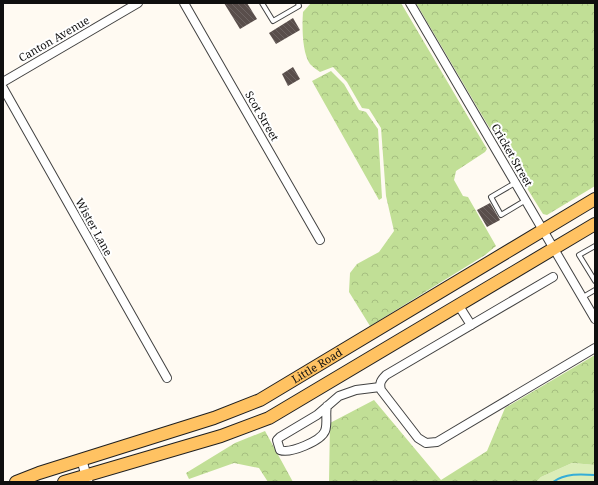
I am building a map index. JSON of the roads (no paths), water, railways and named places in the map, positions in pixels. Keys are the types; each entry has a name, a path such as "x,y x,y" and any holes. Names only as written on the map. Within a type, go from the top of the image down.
{"main road":[{"name":"Little Road","path":"16,482 214,418 260,400 595,199"},
{"name":"Little Road","path":"64,482 87,478 221,436 269,418 595,224"}],"street":[{"name":"Canton Avenue","path":"3,82 138,3"},
{"name":"Scot Street","path":"184,3 320,240"},
{"name":"Cricket Street","path":"410,3 595,319"},
{"name":"Wister Lane","path":"3,88 167,378"},
{"path":"553,277 386,375 381,379 380,387 418,438 422,441 430,443 436,442 595,348"},
{"path":"459,306 471,325"},
{"path":"327,406 325,432 322,436 299,449 285,452 280,450 277,440 280,436 317,415 327,406 347,392 380,387"},
{"path":"82,460 87,478"}],"lane":[{"path":"262,3 272,21 299,6 298,3"},
{"path":"516,183 491,197 501,215 526,200"},
{"path":"595,246 580,255 595,281"},
{"path":"583,297 595,290"}],"waterway":[{"path":"553,482 563,477 579,474 595,475"}]}
